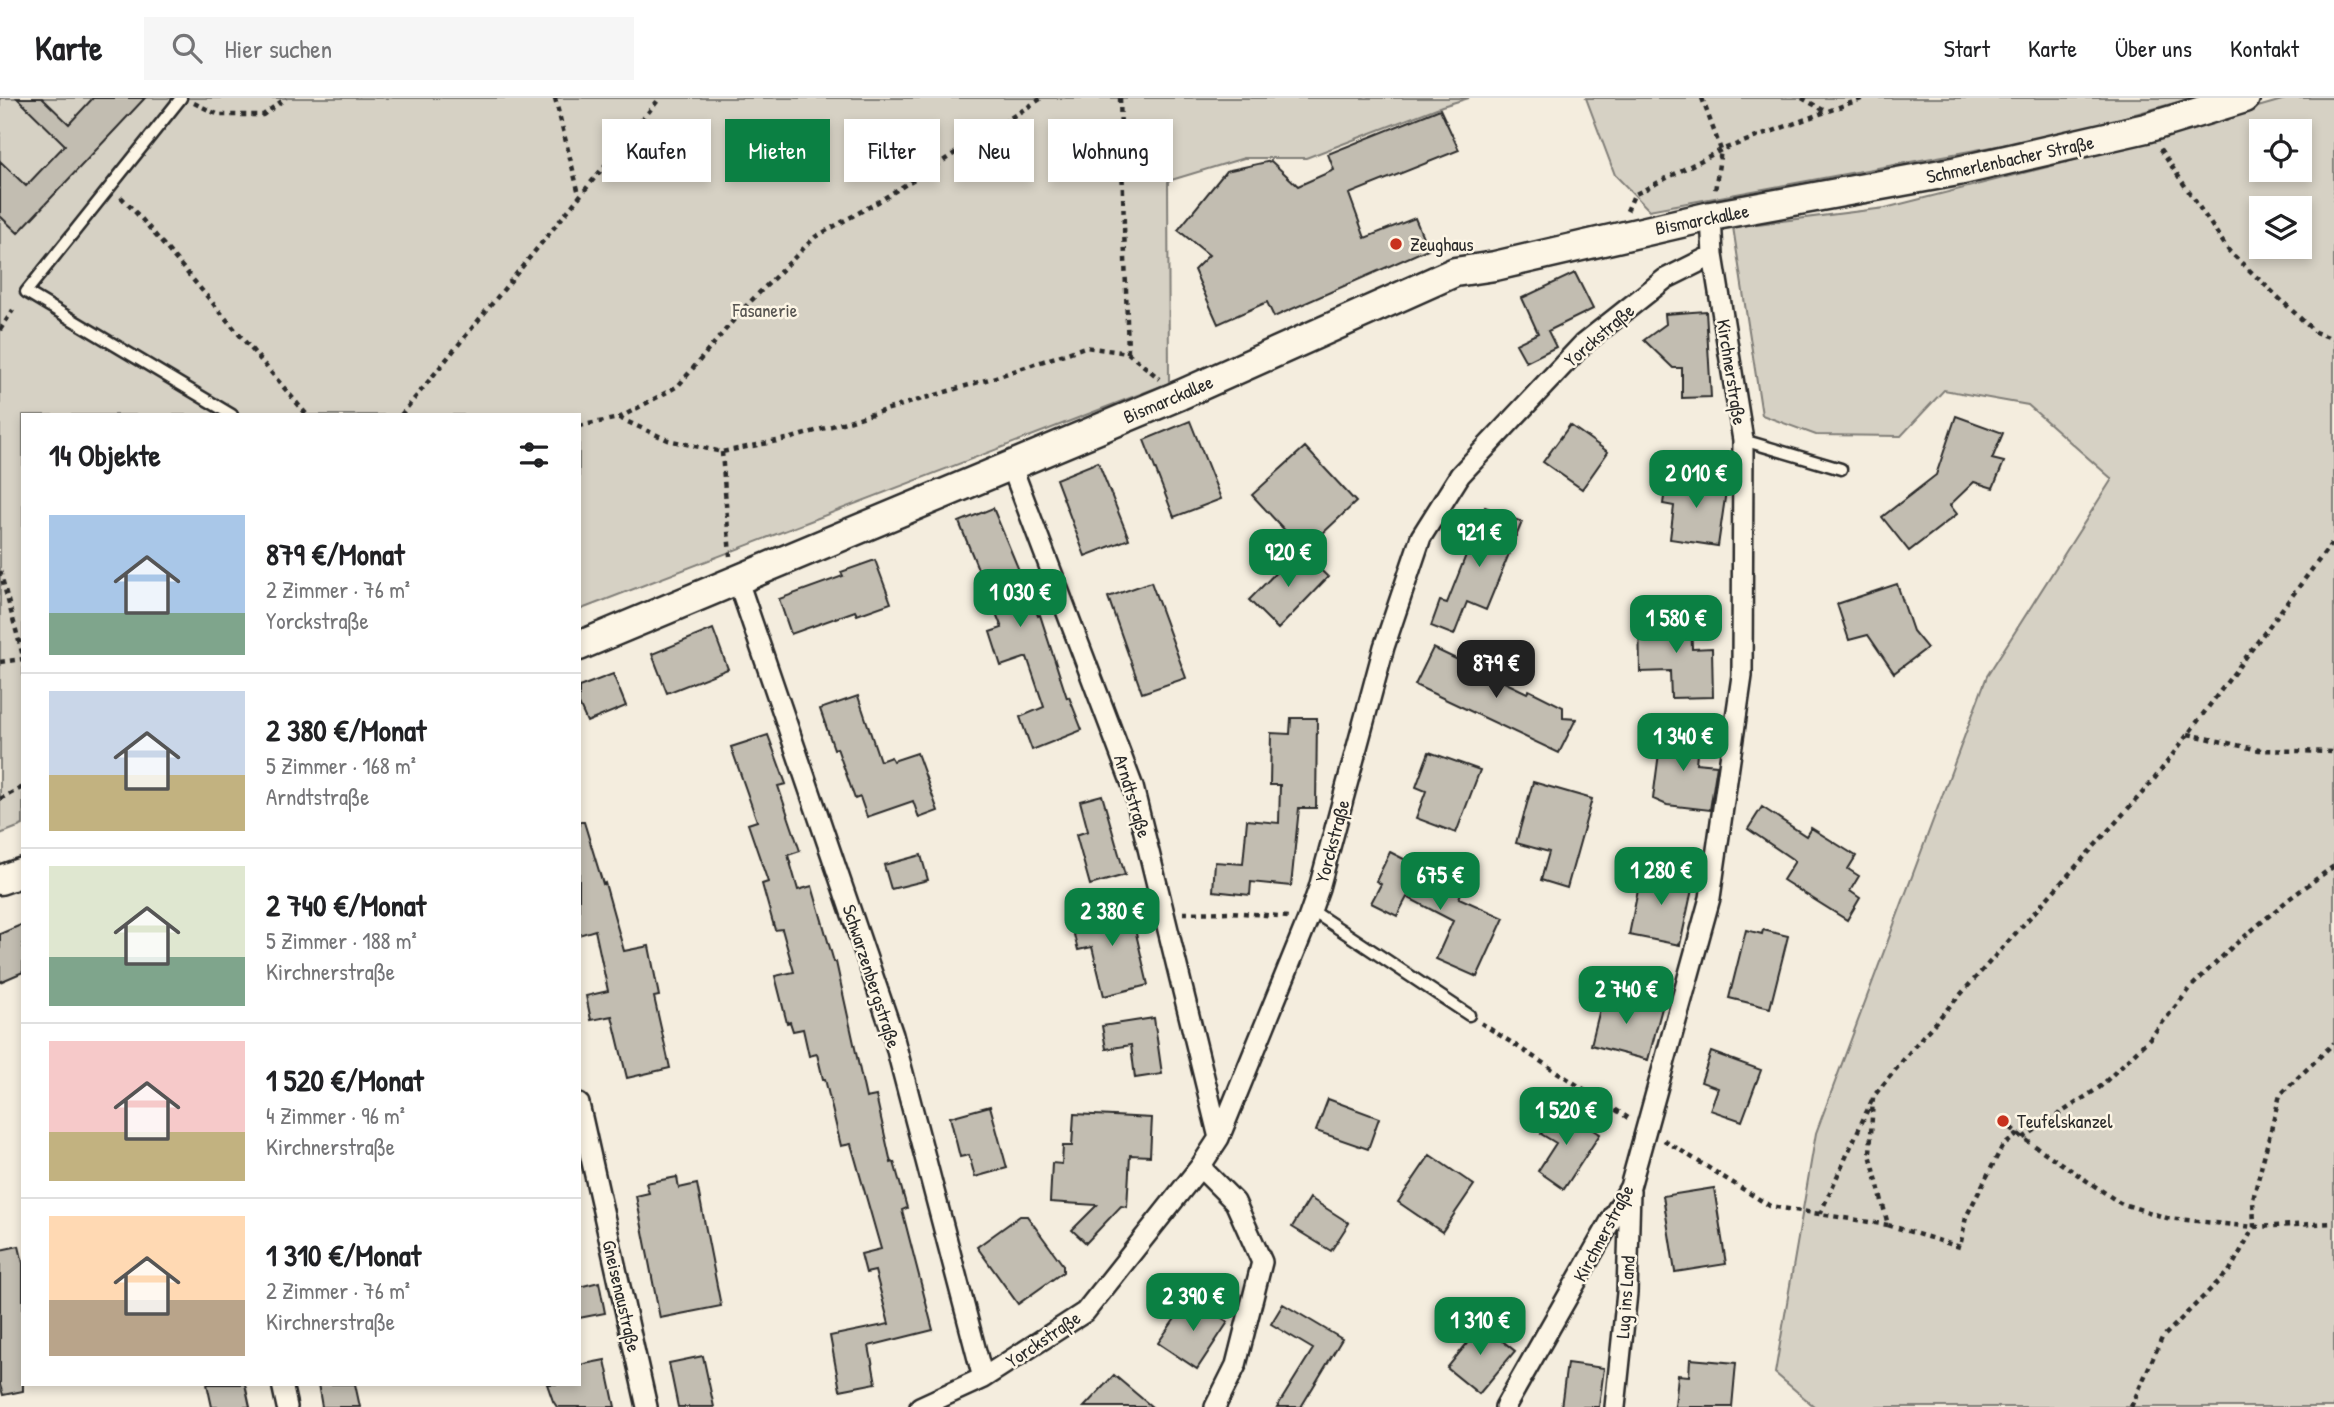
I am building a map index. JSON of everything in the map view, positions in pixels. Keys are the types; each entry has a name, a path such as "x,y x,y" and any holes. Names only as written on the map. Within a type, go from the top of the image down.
{"street":[{"name":"Schmerlenbacher Straße","path":"1772,206 1958,171 2146,128 2245,98"},
{"name":"Bismarckallee","path":"581,645 734,570 1011,465 1180,395 1455,272 1495,266 1711,216 1772,206"},
{"name":"Kirchnerstraße","path":"1505,1407 1630,1187 1710,898 1742,676 1743,440 1713,255 1711,216"},
{"name":"Yorckstraße","path":"920,1407 984,1378 1085,1312 1200,1167 1219,1138 1319,888 1384,647 1421,537 1460,475 1583,344 1665,279 1713,255"},
{"name":"Arndtstraße","path":"1011,465 1133,787 1219,1138"},
{"name":"Schwarzenbergstraße","path":"734,570 893,1035 984,1378"},
{"path":"0,880 21,873"},
{"name":"Gneisenaustraße","path":"581,1113 647,1407"},
{"path":"1200,1167 1235,1202 1262,1262 1236,1365 1215,1407"},
{"name":"Lug ins Land","path":"1615,1407 1628,1293 1630,1187"},
{"path":"282,1386 287,1407"}],"lane":[{"path":"181,98 26,292 229,413"},
{"path":"1743,440 1841,469"},
{"path":"1311,910 1469,1014"}],"path":[{"path":"188,98 219,115 263,115 286,98"},
{"path":"555,98 579,194"},
{"path":"403,413 660,98"},
{"path":"581,426 619,418 678,386 743,309 815,237 878,202 1042,98"},
{"path":"1120,98 1128,353"},
{"path":"1702,98 1721,150 1711,216"},
{"path":"1802,98 1826,112"},
{"path":"1630,234 1626,208 1634,195 1721,150 1864,98"},
{"path":"2146,128 2229,251 2315,332 2334,339"},
{"path":"125,203 141,218 305,413"},
{"path":"0,330 13,310"},
{"path":"619,418 668,440 722,452 792,438 999,376 1085,347 1128,353 1180,395"},
{"path":"722,452 734,570"},
{"path":"1820,1214 1873,1097 1933,1026 2152,782 2334,540"},
{"path":"0,571 21,650"},
{"path":"0,662 21,658"},
{"path":"2188,734 2259,750 2334,752"},
{"path":"0,799 21,788"},
{"path":"1469,1014 1770,1206 1888,1225 1960,1247 1966,1217 2002,1147 2100,1087 2150,1038 2193,985 2231,948 2289,899 2334,866"},
{"path":"1164,914 1231,912 1277,916"},
{"path":"2131,1407 2162,1338 2230,1270 2254,1227 2253,1199 2280,1096 2334,1043"},
{"path":"1873,1097 1870,1154 1888,1225"},
{"path":"2003,1121 2020,1136 2120,1203 2167,1219 2254,1227 2334,1223"}],"green space":[{"name":"Fasanerie","path":"0,98 1469,98 1306,158 1244,158 1173,179 1173,119 1048,119 1048,182 1168,182 1169,383 581,609 581,413 21,413 21,826 0,834"},
{"path":"1586,98 2192,98 2068,133 1649,210 1615,175"},
{"path":"2289,98 2334,98 2334,1407 1815,1407 1775,1373 1816,1133 1987,676 2112,479 2028,405 1944,390 1901,436 1816,435 1762,415 1733,227 1885,208 2063,163"}],"building":[{"path":"17,98 42,98 69,124 93,98 145,98 18,233 0,216 0,161 26,186 65,145"},
{"path":"1440,109 1459,150 1349,194 1365,238 1415,218 1428,249 1274,317 1267,302 1218,324 1194,270 1209,255 1178,230 1226,171 1271,161 1298,186 1334,170 1328,154"},
{"path":"1575,273 1593,309 1548,331 1556,347 1526,362 1516,344 1538,333 1522,298"},
{"path":"1706,311 1711,397 1682,398 1682,368 1673,368 1644,340 1666,324 1665,314"},
{"path":"1956,416 2003,433 1992,459 2004,462 1993,488 1974,482 1950,505 1957,514 1909,551 1882,517 1936,475"},
{"path":"1190,421 1221,499 1174,517 1144,440"},
{"path":"1570,425 1608,452 1582,489 1543,462"},
{"path":"1305,447 1356,502 1304,551 1252,495"},
{"path":"1098,462 1129,539 1085,556 1056,479"},
{"path":"1667,476 1727,484 1718,546 1670,539 1674,506 1663,504"},
{"path":"1485,507 1522,522 1486,610 1467,602 1454,635 1431,626 1440,601 1447,603"},
{"path":"993,508 1038,616 1040,615 1067,698 1069,697 1082,730 1032,750 1020,717 1044,707 1027,657 1001,666 990,632 1002,628 959,522"},
{"path":"1299,549 1328,577 1278,629 1249,600"},
{"path":"875,560 891,603 857,615 855,611 791,634 779,599 843,576 841,572"},
{"path":"1151,582 1186,678 1142,693 1108,597"},
{"path":"1897,584 1913,631 1927,648 1894,673 1868,635 1849,640 1837,604"},
{"path":"1691,615 1692,649 1712,648 1713,697 1671,698 1670,671 1640,672 1639,617"},
{"path":"713,629 728,669 667,693 652,654"},
{"path":"1433,648 1527,693 1529,690 1563,707 1563,718 1576,719 1559,753 1415,685"},
{"path":"613,674 626,706 587,722 581,708 581,686"},
{"path":"858,696 880,761 891,757 893,761 917,753 938,811 919,818 913,801 867,817 860,797 855,799 820,709"},
{"path":"1291,718 1317,718 1316,808 1299,808 1291,886 1251,882 1250,895 1213,891 1215,862 1243,864 1247,820 1279,823 1280,785 1270,785 1271,733 1290,734"},
{"path":"1662,730 1699,735 1696,763 1717,765 1710,810 1667,805 1653,799"},
{"path":"768,735 786,784 778,786 800,851 788,855 798,890 812,886 836,962 866,1098 876,1096 891,1163 894,1162 907,1208 902,1210 933,1330 869,1346 876,1383 840,1390 830,1336 889,1324 875,1271 866,1273 861,1254 881,1249 851,1144 841,1146 817,1054 809,1056 803,1029 793,1031 790,1022 787,1023 775,976 794,972 782,929 775,930 762,884 768,882 748,824 757,821 731,747"},
{"path":"1429,752 1480,770 1456,833 1416,818 1426,791 1416,787"},
{"path":"1533,782 1592,799 1567,888 1541,880 1549,852 1516,843"},
{"path":"1102,795 1125,875 1090,885 1076,835 1088,831 1080,801"},
{"path":"1762,807 1806,836 1811,828 1856,856 1848,869 1859,876 1850,891 1860,898 1847,920 1783,880 1795,861 1748,829"},
{"path":"581,822 584,822 603,884 605,883 624,951 649,946 659,996 654,997 670,1068 627,1078 612,1016 591,1020 586,996 608,991 595,930 581,934"},
{"path":"1390,852 1463,889 1459,898 1504,918 1477,977 1436,959 1453,921 1407,897 1397,916 1371,903 1381,884 1376,881"},
{"path":"921,855 928,880 891,889 884,865"},
{"path":"1642,870 1694,880 1680,945 1629,935"},
{"path":"1106,898 1111,917 1131,912 1148,985 1104,996 1092,947 1078,950 1072,927 1089,923 1084,904"},
{"path":"21,925 21,973 0,982 0,934"},
{"path":"1746,930 1762,934 1763,930 1788,936 1770,1008 1729,998"},
{"path":"1604,993 1662,1008 1648,1060 1591,1045"},
{"path":"1154,1018 1162,1074 1135,1078 1131,1045 1106,1049 1102,1026"},
{"path":"1711,1052 1761,1070 1742,1121 1710,1110 1718,1088 1701,1082"},
{"path":"1328,1099 1379,1118 1368,1149 1316,1131"},
{"path":"990,1106 1007,1168 975,1177 969,1155 960,1157 950,1117"},
{"path":"1559,1107 1600,1134 1564,1189 1538,1171 1556,1143 1541,1134"},
{"path":"1074,1114 1152,1118 1150,1156 1130,1155 1127,1207 1121,1206 1086,1243 1072,1230 1097,1205 1050,1202 1052,1163 1062,1164 1063,1146 1072,1146"},
{"path":"1430,1155 1474,1185 1442,1232 1398,1202"},
{"path":"677,1177 679,1188 697,1184 721,1306 660,1318 636,1196 649,1193 646,1183"},
{"path":"1714,1188 1726,1264 1675,1272 1663,1196"},
{"path":"1310,1198 1349,1223 1331,1251 1292,1227"},
{"path":"1020,1216 1027,1216 1063,1265 1063,1272 1018,1304 977,1247"},
{"path":"19,1246 21,1254 23,1391 3,1395 0,1385 0,1250"},
{"path":"599,1282 605,1313 581,1318 581,1286"},
{"path":"1190,1297 1228,1322 1197,1369 1158,1343"},
{"path":"1283,1304 1342,1339 1301,1407 1277,1407 1313,1349 1271,1324"},
{"path":"1475,1319 1515,1351 1479,1394 1447,1368 1469,1341 1462,1335"},
{"path":"703,1356 714,1407 678,1407 669,1363"},
{"path":"1690,1359 1736,1363 1732,1407 1675,1407 1678,1375 1689,1376"},
{"path":"605,1360 615,1407 557,1407 548,1386 581,1386 581,1365"},
{"path":"1567,1363 1604,1368 1599,1407 1561,1407"},
{"path":"1114,1375 1152,1407 1084,1407"},
{"path":"207,1386 245,1386 250,1407 212,1407"},
{"path":"318,1386 355,1386 360,1407 322,1407"}],"place":[{"name":"Zeughaus","path":"1396,244"},
{"name":"Teufelskanzel","path":"2003,1121"}]}
